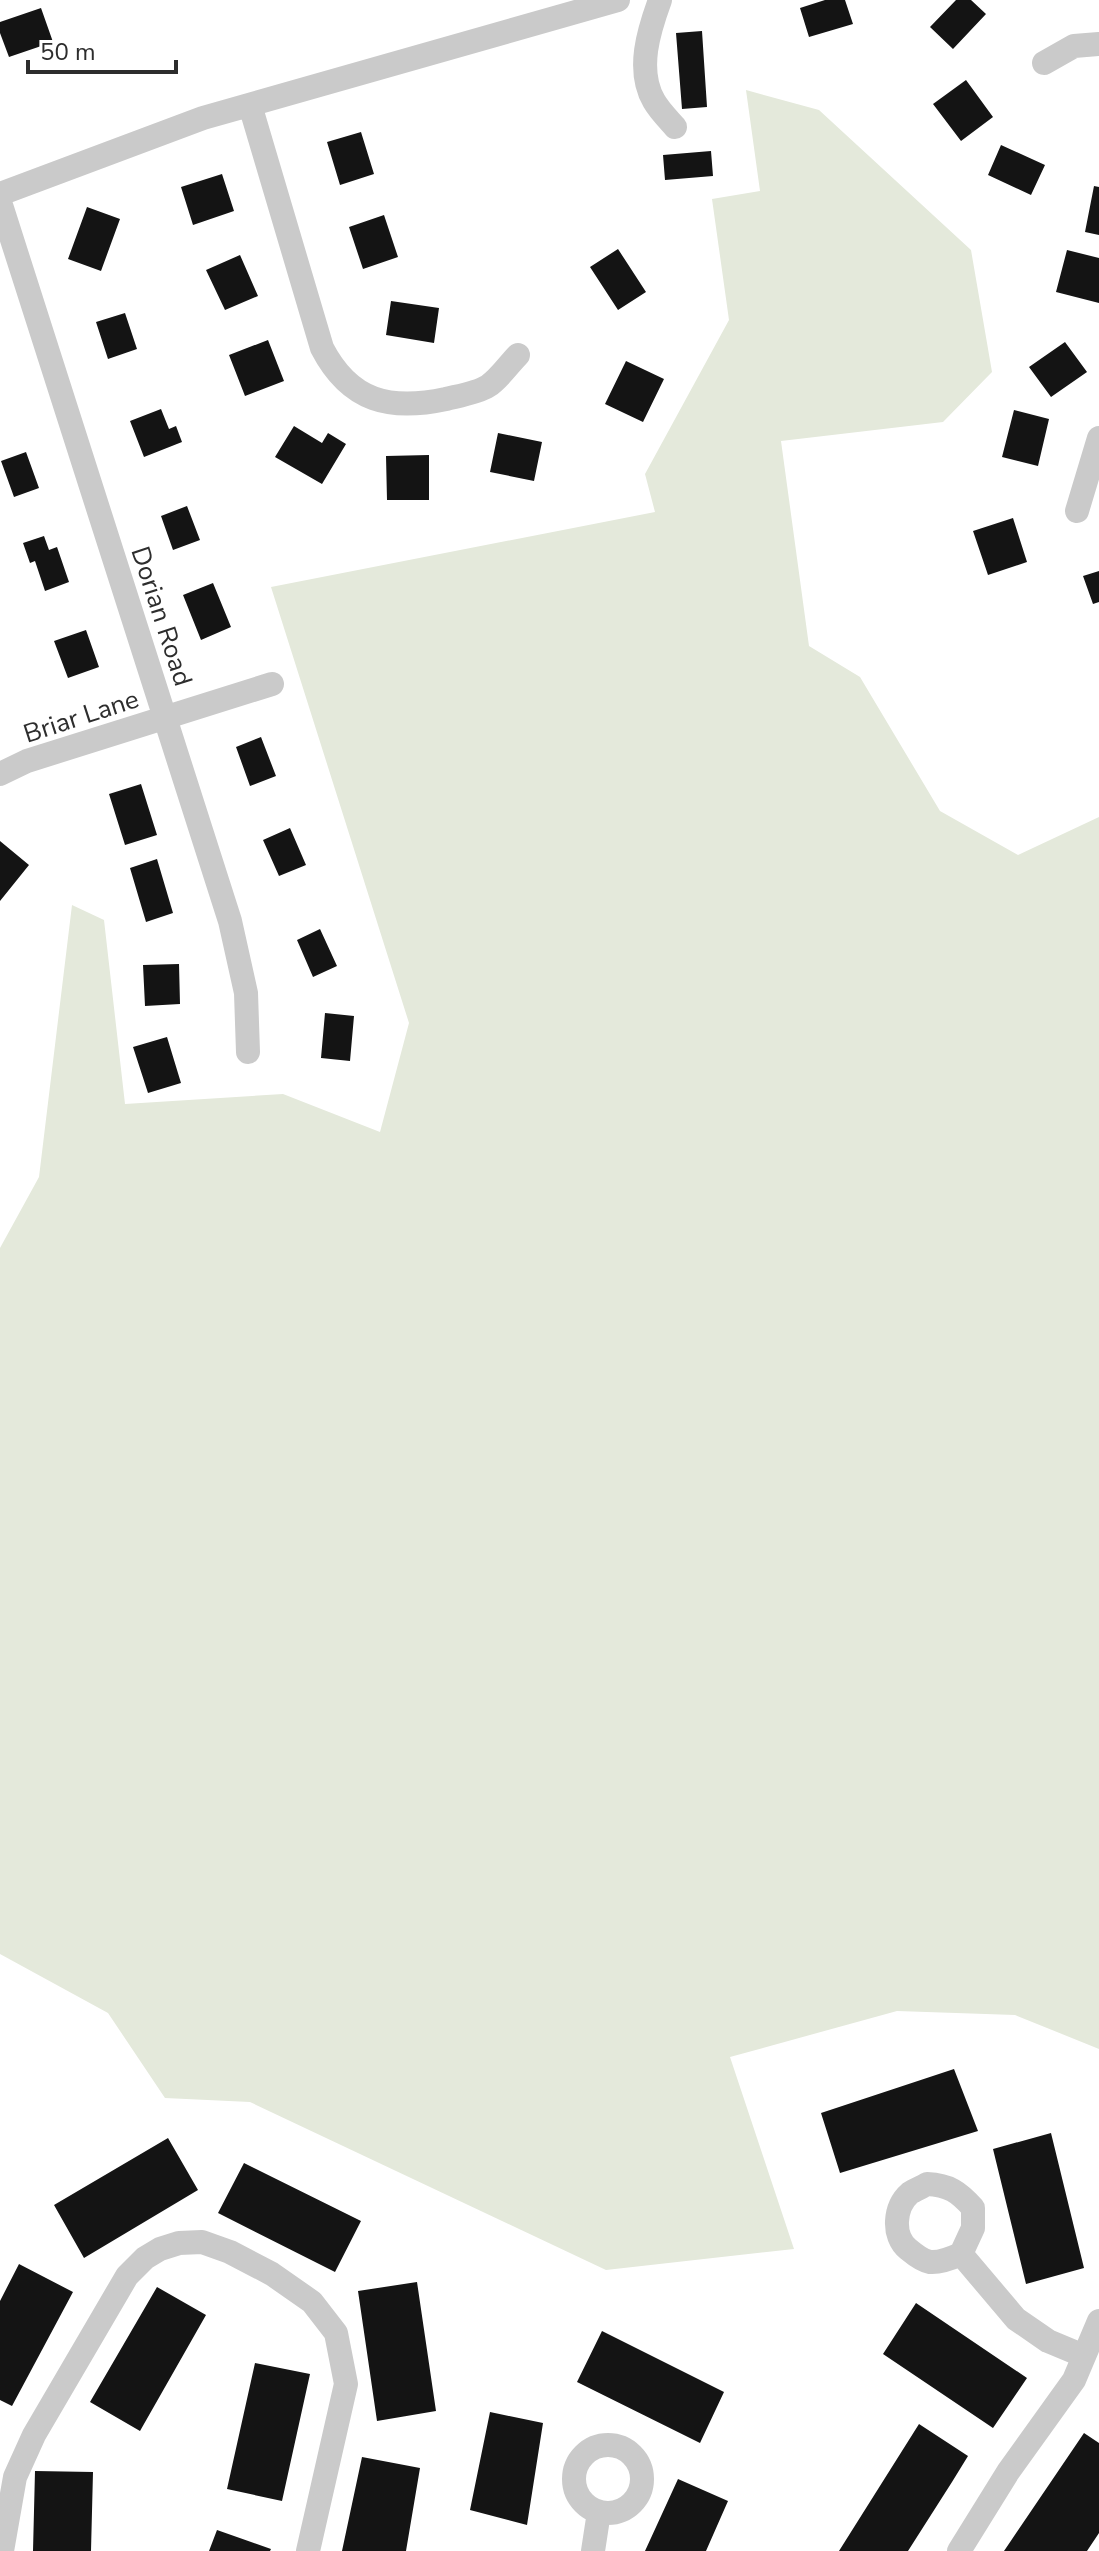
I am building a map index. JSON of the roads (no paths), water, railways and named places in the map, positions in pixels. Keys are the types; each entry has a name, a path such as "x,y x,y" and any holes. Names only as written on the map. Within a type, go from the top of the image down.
{"street":[{"path":"0,194 203,118 618,0"},
{"path":"660,0 646,40 647,76 653,100 675,127"},
{"path":"1044,63 1074,46 1099,44"},
{"path":"250,105 322,348 345,380 380,402 406,406 487,387 518,355"},
{"name":"Dorian Road","path":"0,202 230,921 246,993 248,1052"},
{"path":"1077,511 1099,438"},
{"name":"Briar Lane","path":"0,774 27,761 272,684"},
{"path":"2,2551 15,2477 34,2435 127,2276 145,2258 160,2249 179,2243 202,2242 230,2252 272,2274 312,2302 336,2333 346,2384 308,2551"},
{"path":"961,2254 1016,2319 1048,2341 1084,2356"},
{"path":"959,2551 1001,2483 1074,2380 1099,2321"},
{"path":"593,2551 599,2512"}]}
